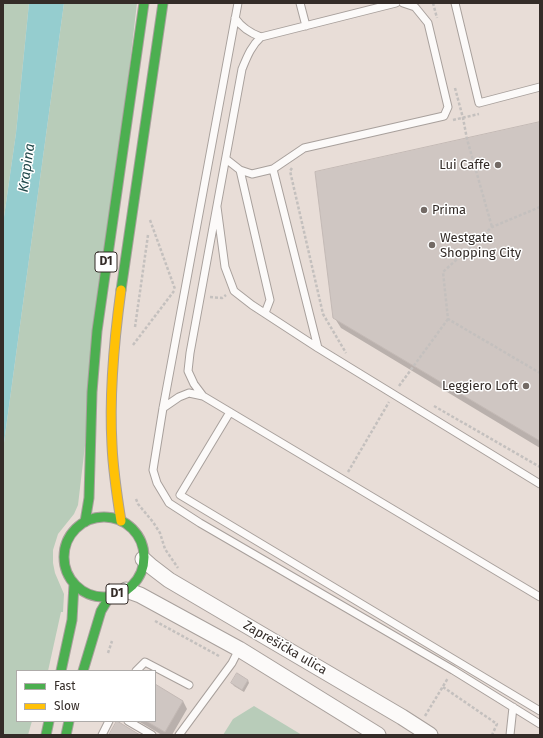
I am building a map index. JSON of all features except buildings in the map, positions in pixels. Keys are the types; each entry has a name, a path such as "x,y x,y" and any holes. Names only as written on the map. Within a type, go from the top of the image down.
{"main road":[{"name":"D1","path":"84,522 89,498 92,392 97,331 144,3"},
{"name":"D1","path":"121,521 116,496 112,445 112,375 121,286 163,3"},
{"path":"61,670 72,620 75,589 65,567 64,553 71,535 84,522 92,519 106,518 121,521 136,534 140,542 144,559"},
{"name":"D1","path":"74,584 93,595 110,596 126,590 137,578 144,559"},
{"name":"D1","path":"83,670 101,611 110,596"},
{"path":"46,735 50,722"},
{"path":"66,735 69,722"}],"street":[{"name":"Zaprešićka ulica","path":"144,559 152,567 175,584 402,717 430,735"},
{"name":"Zaprešićka ulica","path":"126,590 140,595 239,649 378,735"}],"lane":[{"path":"238,3 163,408 153,470 157,483 169,503 200,523 453,670 540,724"},
{"path":"300,3 306,26"},
{"path":"203,396 194,384 188,371 190,353 242,69 248,54 261,37 396,3"},
{"path":"226,159 240,170 252,174 273,169 304,148 444,116 448,107 428,23 415,8 403,3"},
{"path":"455,3 479,103 540,87"},
{"path":"235,18 242,26 253,34 261,37"},
{"path":"273,169 318,348"},
{"path":"240,170 270,300 265,314"},
{"path":"217,207 225,267 234,291 265,314 318,348 540,484"},
{"path":"163,408 179,397 189,393 203,396 540,597"},
{"path":"230,412 180,495 540,711"},
{"path":"179,735 232,663 239,649"},
{"path":"137,670 145,662 189,685"},
{"path":"510,735 513,707"},
{"path":"102,735 108,722"},
{"path":"130,722 152,735"}],"path":[{"path":"433,3 437,18"},
{"path":"455,87 463,118 466,139 492,227"},
{"path":"448,121 486,112"},
{"path":"294,166 290,171 323,314 348,357"},
{"path":"540,207 492,227 443,272 448,319 540,373"},
{"path":"150,220 175,290"},
{"path":"399,385 406,389"},
{"path":"432,405 540,467"},
{"path":"135,495 138,504 158,529 162,543 169,556 177,567 182,570"},
{"path":"155,621 219,656"},
{"path":"419,715 423,718 453,670"},
{"path":"443,687 497,724 492,735"}],"green space":[{"path":"3,3 29,3 16,133 3,224"},
{"path":"64,3 137,3 78,505 74,514 58,534 53,550 55,573 64,594 63,612 61,612 48,670 16,670 16,722 32,722 28,735 3,735 3,450"},
{"path":"254,706 302,735 223,735 233,719"}],"water":[{"name":"Krapina","path":"29,3 64,3 3,450 3,224 16,133"}],"traffic: fast":[{"path":"85,522 89,498 92,392 97,331 144,3"},
{"path":"121,290 163,3"},
{"path":"104,517 119,520 132,529 141,542 144,557 141,572 132,585 119,594 104,597 89,594 76,585 67,572 64,557 67,542 76,529 89,520 104,517"},
{"path":"61,670 72,620 74,584"},
{"path":"83,670 101,611 110,596"},
{"path":"46,735 49,722"},
{"path":"66,735 69,722"}],"traffic: slow":[{"path":"121,290 114,348 111,406 113,464 121,521"}],"place":[{"name":"Lui Caffe","path":"498,165"},
{"name":"Prima","path":"424,210"},
{"name":"Westgate Shopping City","path":"432,245"},
{"name":"Leggiero Loft","path":"526,386"}]}
